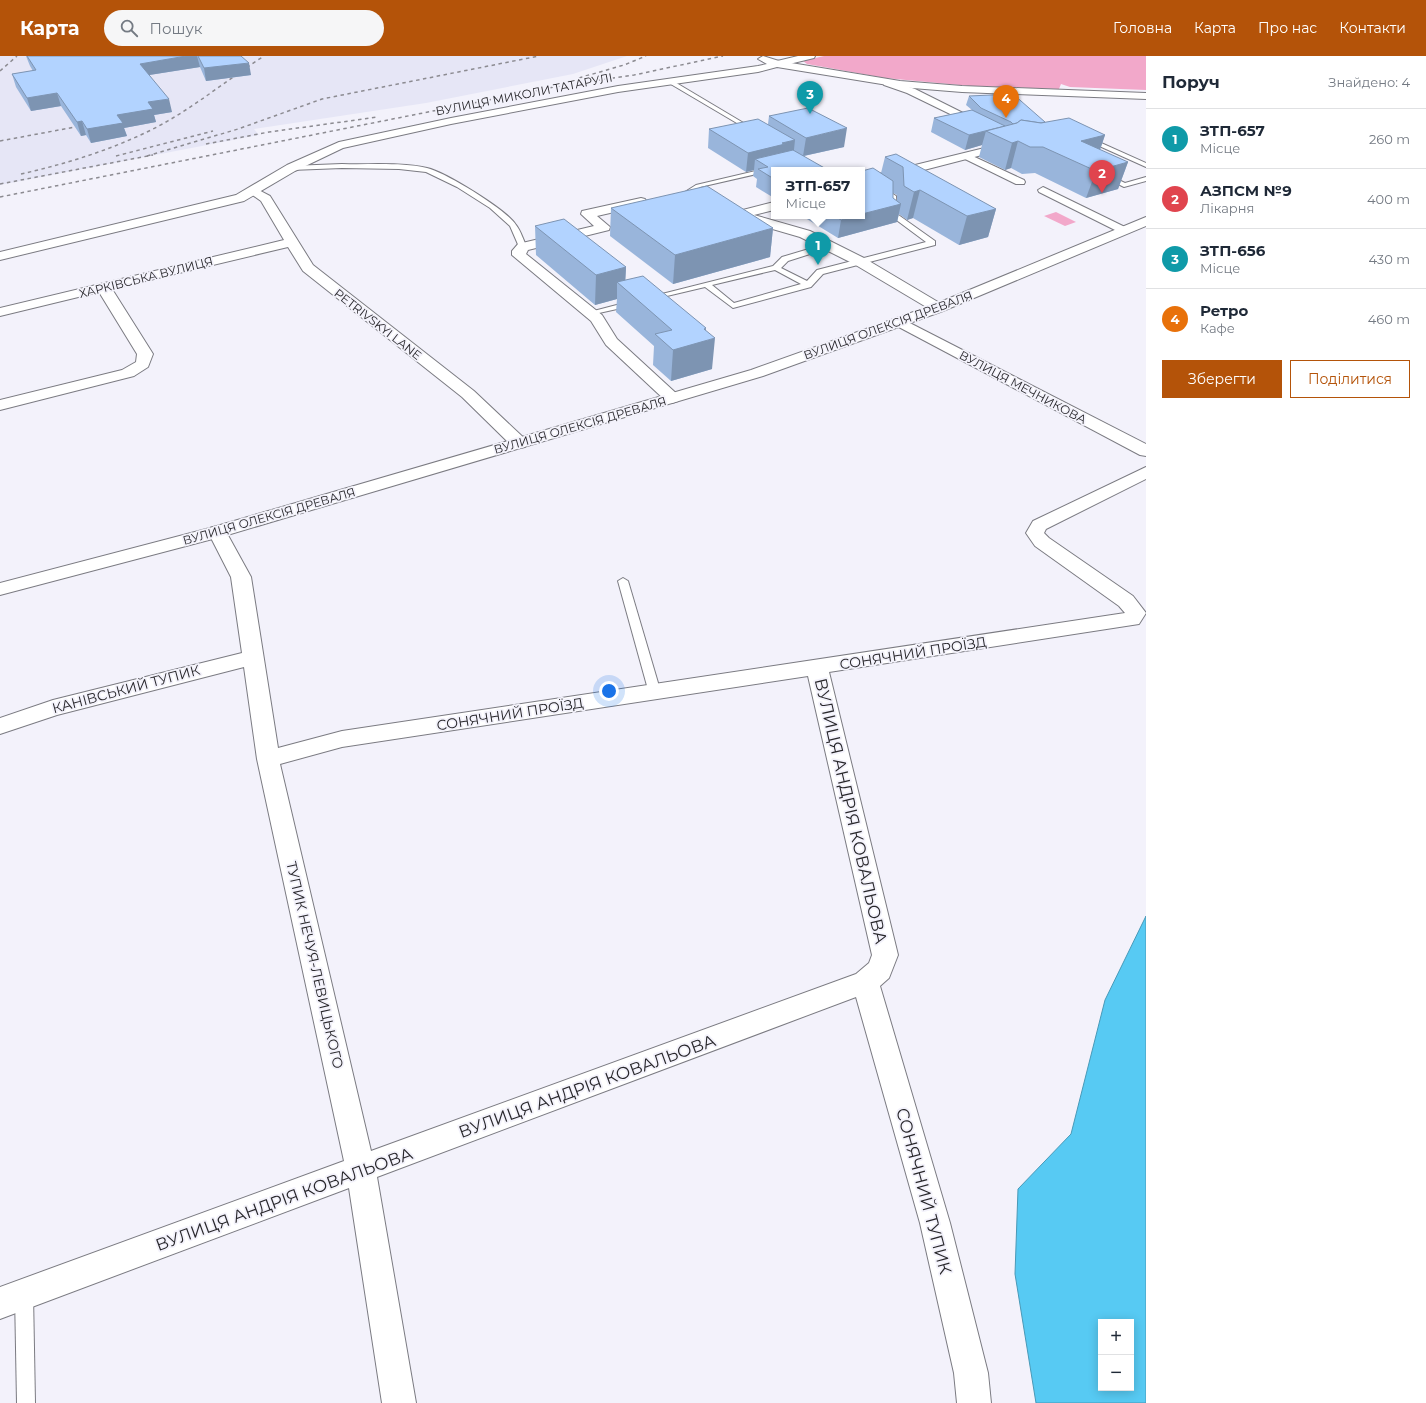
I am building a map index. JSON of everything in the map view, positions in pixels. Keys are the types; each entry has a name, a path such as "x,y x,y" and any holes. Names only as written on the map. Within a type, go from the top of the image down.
{"street":[{"path":"757,56 777,64 888,83 962,90 1146,96"},
{"name":"ВУЛИЦЯ МИКОЛИ ТАТАРУЛІ","path":"253,191 291,168 339,146 367,139 598,92 758,69 810,56"},
{"path":"888,83 911,91 990,129"},
{"path":"865,182 966,156 1011,141"},
{"path":"966,156 1020,182"},
{"path":"1044,190 1125,231"},
{"path":"0,256 225,203 240,198 253,191"},
{"name":"PETRIVSKYI LANE","path":"253,191 266,199 308,268 468,394 519,443"},
{"path":"655,204 644,202 587,214 604,227 523,247 519,250 519,255 597,318 611,342 672,398"},
{"path":"678,204 704,202"},
{"path":"771,207 733,213 798,231 829,245 938,308"},
{"path":"1076,216 1087,212"},
{"name":"ВУЛИЦЯ ОЛЕКСІЯ ДРЕВАЛЯ","path":"0,589 217,532 757,373 938,308 1146,222"},
{"name":"ХАРКІВСЬКА ВУЛИЦЯ","path":"0,312 292,242"},
{"path":"0,405 128,373 143,364 145,354 103,288"},
{"name":"ВУЛИЦЯ МЕЧНИКОВА","path":"900,322 1144,448"},
{"name":"СОНЯЧНИЙ ПРОЇЗД","path":"268,758 342,739 655,693 1132,619 1136,612 1126,601 1042,542 1035,533 1039,524 1146,472"},
{"name":"ТУПИК НЕЧУЯ-ЛЕВИЦЬКОГО","path":"217,532 241,577 268,758 361,1170 399,1403"},
{"name":"КАНІВСЬКИЙ ТУПИК","path":"0,726 53,708 253,657"},
{"name":"ВУЛИЦЯ АНДРІЯ КОВАЛЬОВА","path":"12,1299 864,982 880,970 885,955 817,668"},
{"name":"СОНЯЧНИЙ ТУПИК","path":"864,982 935,1222 971,1373 974,1403"}],"lane":[{"path":"671,82 759,134"},
{"path":"1082,137 1146,165"},
{"path":"291,168 384,167 427,170 459,186 492,207 513,224 523,247"},
{"path":"704,202 688,192 698,186 771,169"},
{"path":"1100,173 1124,185 1146,179"},
{"path":"706,284 733,306 808,286 820,272 932,243 893,215 894,197 865,182"},
{"path":"590,313 776,268 785,259 829,245"},
{"path":"776,268 808,286"},
{"path":"623,581 655,693"},
{"path":"12,1299 26,1403"}],"shaded area":[{"path":"0,56 627,56 573,74 426,103 254,129 259,135 0,185"},
{"path":"824,56 1146,56 1146,90 1070,87 1061,84 1059,89 970,86 885,78 807,64 803,61"},
{"path":"1056,212 1076,222 1065,226 1044,216"}],"water":[{"path":"1146,916 1146,1403 1036,1403 1015,1274 1018,1189 1071,1134 1105,1000"}],"building":[{"path":"27,56 186,56 140,64 169,99 148,102 153,109 117,115 123,123 87,129 82,121 77,122 57,93 27,98 12,74 36,70"},
{"path":"198,56 241,56 249,63 204,68"},
{"path":"1013,94 1045,122 1041,123 1021,120 1013,124 981,108 969,96"},
{"path":"808,108 847,128 806,138 769,116"},
{"path":"972,110 1005,126 969,135 934,118"},
{"path":"1069,118 1105,135 1081,141 1128,162 1096,171 1043,147 1030,147 1018,141 1012,143 986,131 1017,123 1021,120 1041,123"},
{"path":"758,119 795,140 748,153 709,129"},
{"path":"793,150 823,167 771,167 771,177 758,169 768,167 755,159"},
{"path":"896,154 996,209 967,216 920,190 914,192 904,186 903,167 885,157"},
{"path":"873,168 893,181 893,198 901,204 865,213 865,170"},
{"path":"707,186 773,228 675,255 611,208"},
{"path":"564,219 626,267 596,275 535,226"},
{"path":"643,276 706,328 704,329 715,338 673,350 655,334 672,330 617,282"}],"railway":[{"path":"0,71 17,56"},
{"path":"21,174 86,156 118,145 149,131 193,105 264,56"},
{"path":"147,156 238,129 322,99 539,56"},
{"path":"579,78 624,65 646,56"},
{"path":"0,197 564,85 634,75 723,56"},
{"path":"206,144 269,132 378,117"},
{"path":"0,141 75,127"},
{"path":"116,156 213,131"},
{"path":"0,184 153,155"}],"place":[{"name":"ЗТП-656","path":"810,114"},
{"name":"Ретро","path":"1006,118"},
{"name":"АЗПСМ №9","path":"1102,193"},
{"name":"ЗТП-657","path":"818,265"}]}
